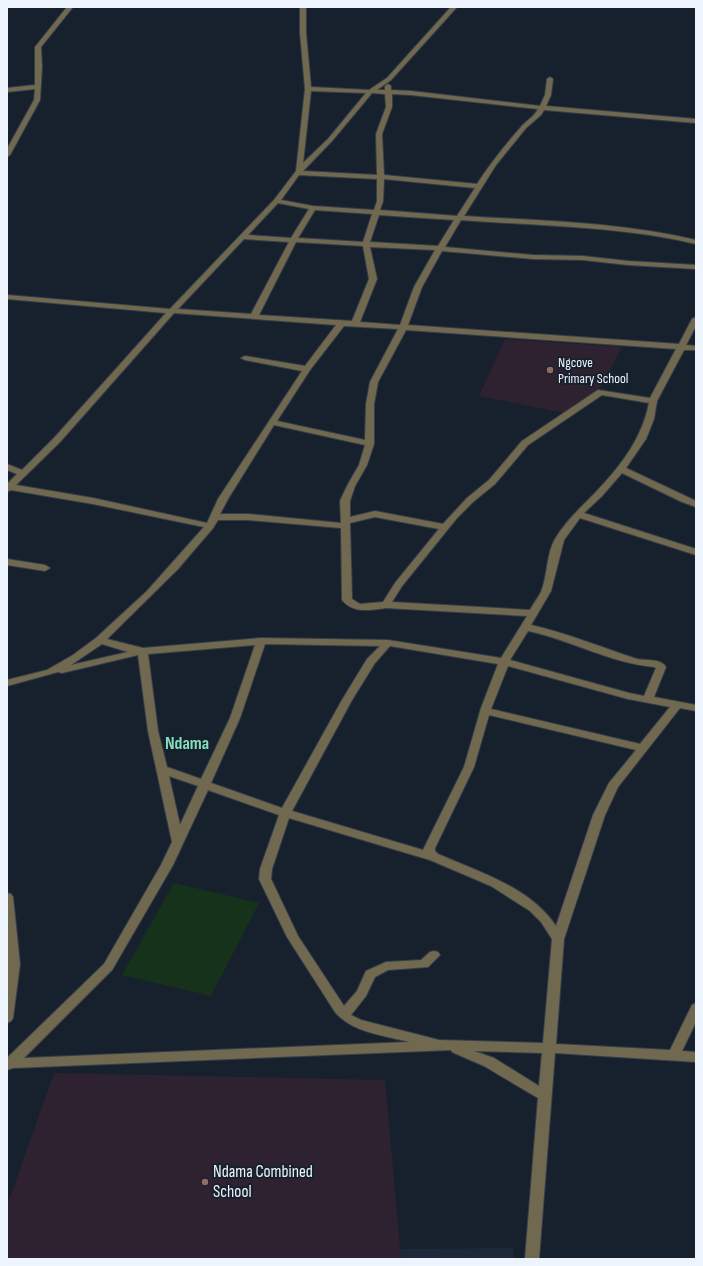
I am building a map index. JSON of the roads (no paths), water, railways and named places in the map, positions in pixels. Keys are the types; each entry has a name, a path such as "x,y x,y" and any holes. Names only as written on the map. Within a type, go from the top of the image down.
{"street":[{"path":"7,155 37,100 39,67 38,47 70,7"},
{"path":"298,172 308,89 302,33 303,7"},
{"path":"8,488 57,440 172,312 222,261 241,237 276,201 298,172 330,140 371,91 389,79 454,7"},
{"path":"355,324 373,279 366,244 380,200 379,134 389,106 387,91 389,79"},
{"path":"533,613 386,605 362,607 352,605 348,600 345,501 370,444 370,404 374,382 403,328 418,287 459,217 493,164 542,108 548,95 550,79"},
{"path":"7,90 38,88"},
{"path":"308,89 387,91 542,108 696,121"},
{"path":"298,172 380,177 478,186"},
{"path":"276,201 313,208 577,226 666,235 696,242"},
{"path":"254,316 293,241 313,208"},
{"path":"241,237 366,244 439,250 465,250 532,257 583,258 628,263 696,267"},
{"path":"7,297 172,312 254,316 403,328 696,348"},
{"path":"434,857 429,852 429,848 469,767 486,711 504,662 546,591 559,540 578,514 599,494 620,470 642,439 650,419 653,401 696,319"},
{"path":"51,672 77,657 100,640 150,593 210,526 223,499 272,422 307,369 342,323"},
{"path":"245,358 307,369"},
{"path":"386,605 398,585 445,527 470,500 492,482 525,444 598,393 607,393 653,401"},
{"path":"272,422 370,444"},
{"path":"7,467 22,474"},
{"path":"620,470 696,504"},
{"path":"8,488 93,501 210,526"},
{"path":"214,517 256,518 345,524 375,514 445,527"},
{"path":"578,514 696,552"},
{"path":"7,562 45,568"},
{"path":"525,627 553,633 635,662 657,664 662,667 648,700"},
{"path":"100,640 130,649 143,651"},
{"path":"8,1064 108,967 167,865 205,785 235,718 261,641"},
{"path":"7,683 143,651 261,641 388,643 504,662 628,696 696,708"},
{"path":"388,643 371,661 351,693 285,813 266,868 265,879 293,937 344,1015 357,1024 468,1052 490,1062 545,1096"},
{"path":"143,651 153,731 161,769 171,804 178,842"},
{"path":"532,1259 558,939 599,815 614,786 677,705"},
{"path":"486,711 534,721 643,748"},
{"path":"161,769 285,813 434,857 495,883 534,908 545,919 558,939"},
{"path":"7,897 14,964 7,1018"},
{"path":"344,1015 362,993 370,974 386,966 424,964 434,955"},
{"path":"674,1054 696,1008"},
{"path":"8,1064 445,1045 549,1048 674,1054 696,1057"}],"place":[{"name":"Ngcove Primary School","path":"550,370"},
{"name":"Ndama Combined School","path":"205,1182"}],"district":[{"name":"Ndama","path":"187,743"}]}
